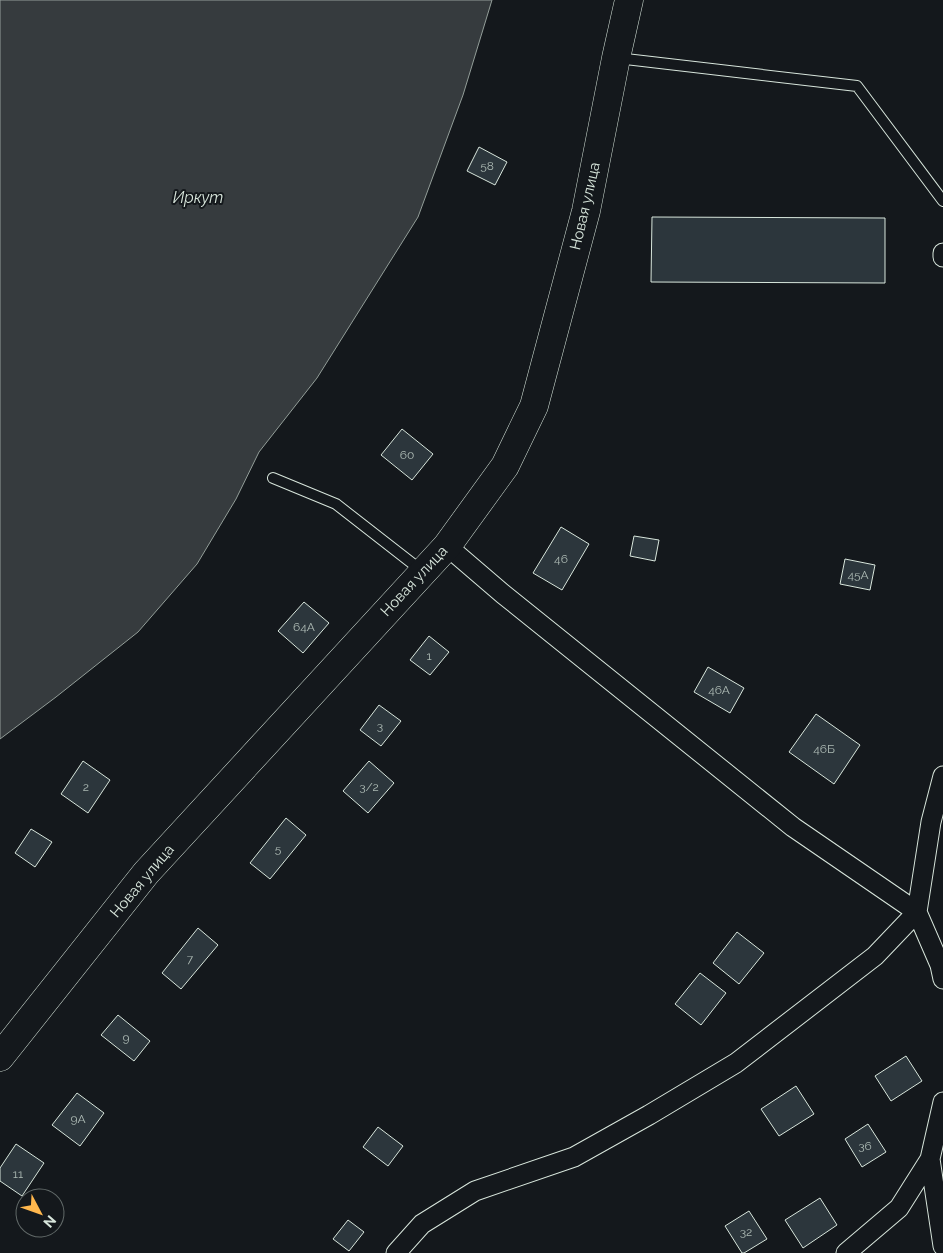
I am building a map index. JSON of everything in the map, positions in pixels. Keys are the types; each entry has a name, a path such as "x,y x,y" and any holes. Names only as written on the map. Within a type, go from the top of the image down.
{"street":[{"name":"Новая улица","path":"0,1057 146,873 448,546 505,466 534,406 586,211 629,0"},
{"path":"448,546 503,594 793,828 917,912"},
{"path":"943,776 931,822 917,912 940,965 943,979"},
{"path":"396,1253 422,1224 475,1191 574,1157 736,1064 875,956 917,912"},
{"path":"846,1253 899,1208 930,1160 943,1102"},
{"path":"930,1160 943,1246"}],"lane":[{"path":"616,58 857,86 943,201"},
{"path":"273,478 336,504 423,572"}],"water":[{"name":"Иркут","path":"0,0 492,0 463,95 418,217 317,378 259,452 236,499 197,564 138,632 0,739"}],"building":[{"path":"479,147 507,162 495,185 467,171"},
{"path":"652,217 885,218 885,283 651,282"},
{"path":"402,429 433,454 412,480 381,455"},
{"path":"561,527 589,544 562,590 533,573"},
{"path":"634,536 659,540 655,561 630,556"},
{"path":"845,559 875,565 870,590 840,584"},
{"path":"304,602 329,623 303,653 278,631"},
{"path":"429,636 449,652 430,675 410,660"},
{"path":"708,667 744,688 730,713 694,692"},
{"path":"379,705 401,721 381,746 360,730"},
{"path":"816,714 860,745 834,784 789,752"},
{"path":"83,761 110,780 88,813 61,794"},
{"path":"369,761 394,783 368,813 343,791"},
{"path":"286,818 306,835 270,879 250,863"},
{"path":"31,829 52,842 35,867 15,853"},
{"path":"198,928 218,945 181,989 162,973"},
{"path":"737,932 764,953 739,984 713,963"},
{"path":"700,973 726,993 701,1025 675,1004"},
{"path":"118,1015 150,1041 134,1061 101,1035"},
{"path":"906,1056 922,1081 891,1101 875,1076"},
{"path":"796,1086 814,1114 779,1136 761,1109"},
{"path":"77,1093 104,1113 80,1146 52,1125"},
{"path":"868,1124 886,1152 862,1167 845,1139"},
{"path":"378,1127 403,1146 388,1166 363,1147"},
{"path":"16,1144 44,1163 27,1188 15,1188 15,1191 0,1181 0,1168"},
{"path":"820,1198 837,1225 803,1248 785,1220"},
{"path":"749,1211 767,1239 742,1253 725,1226"},
{"path":"348,1220 364,1232 349,1251 333,1239"}]}
